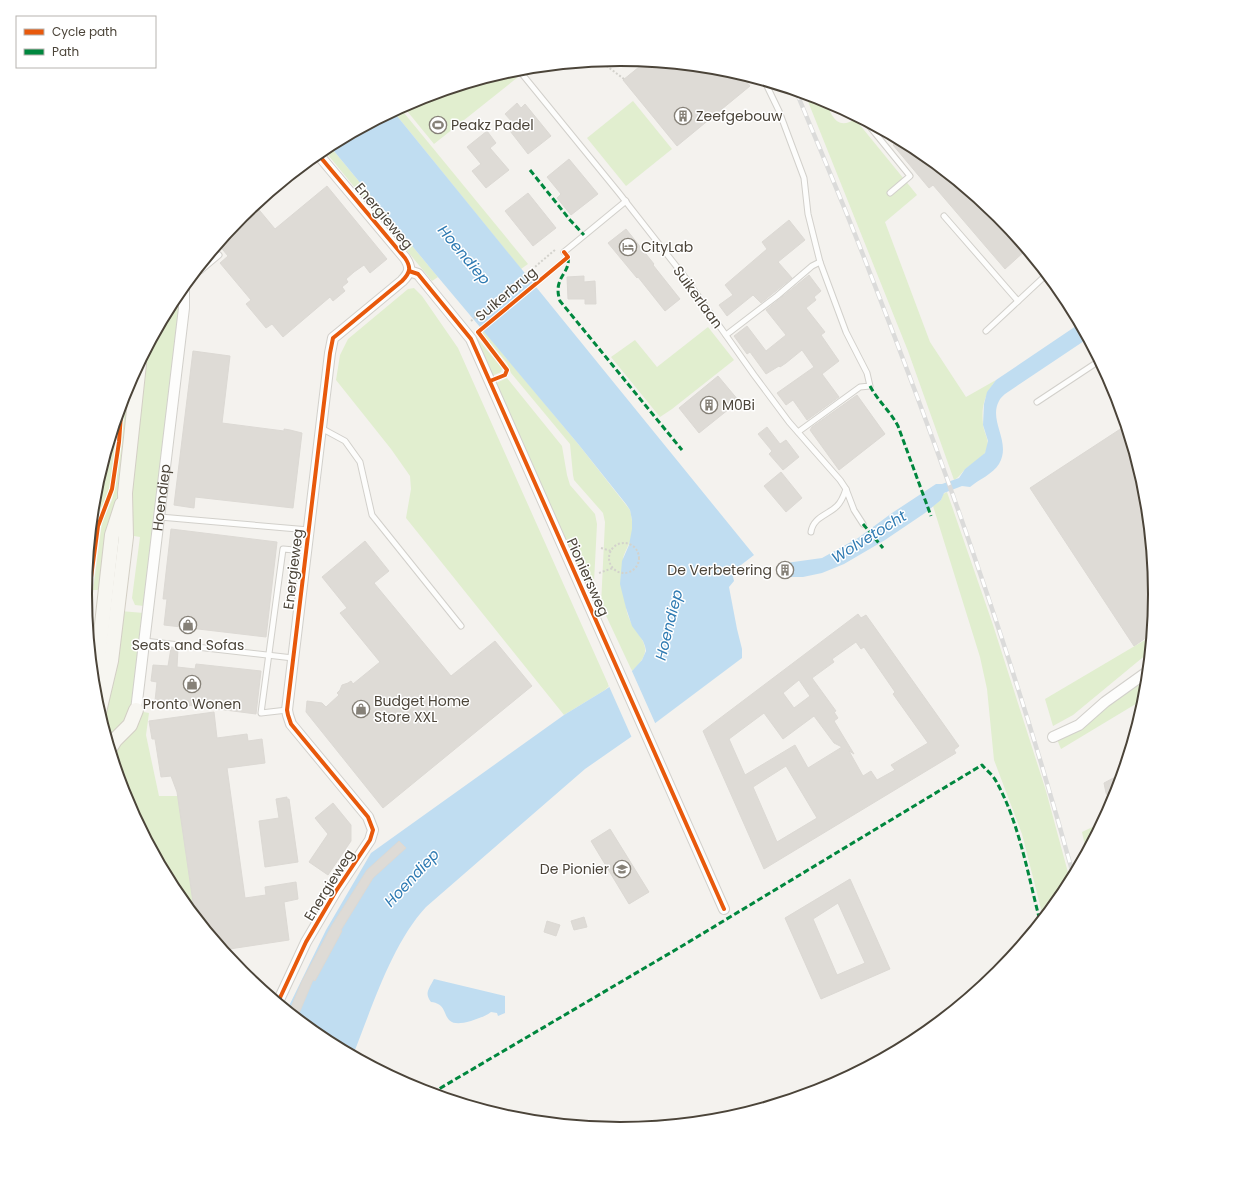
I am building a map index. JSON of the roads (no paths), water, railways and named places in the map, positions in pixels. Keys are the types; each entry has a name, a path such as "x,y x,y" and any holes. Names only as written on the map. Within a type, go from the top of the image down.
{"main road":[{"path":"102,698 111,661 126,537 125,492 137,380"},
{"path":"113,743 130,725 136,710"}],"street":[{"name":"Energieweg","path":"280,998 306,942 336,891 370,840 373,830 368,817 291,724 287,710 330,353 333,338 402,281 407,276 409,271 409,264 405,258 321,159"},
{"name":"Pioniersweg","path":"409,271 418,274 471,339 724,909"},
{"name":"Hoendiep","path":"136,710 160,517 184,308 184,296"},
{"path":"1053,737 1079,724 1105,702 1141,677"}],"lane":[{"name":"Suikerlaan","path":"523,75 684,276 798,432 832,469 846,489 854,510 863,524"},
{"path":"768,88 779,111 804,178 808,214 820,262 846,332 868,373 870,386 860,387 798,432"},
{"path":"874,131 910,176 890,193"},
{"path":"564,252 626,202"},
{"path":"944,216 1018,302"},
{"path":"208,264 219,255"},
{"path":"726,335 777,296 812,266 820,262"},
{"path":"986,331 1042,279"},
{"path":"1037,402 1095,364"},
{"path":"321,428 345,441 360,462 372,515 461,626"},
{"path":"811,532 813,525 821,517 838,506 846,489"},
{"name":"Energieweg","path":"160,517 309,530"},
{"path":"287,710 261,713 283,549 306,551"},
{"path":"144,641 294,658"}],"water":[{"path":"396,115 754,555 732,572 734,581 729,587 742,649 742,658 654,724 651,723 585,769 426,907 402,940 393,958 375,998 355,1051 326,1033 289,1006 326,930 371,853 564,715 605,690 632,671 642,660 646,651 643,641 632,626 620,584 622,561 629,545 632,529 630,510 579,445 334,150"},
{"name":"Wolvetocht","path":"1075,327 1083,342 1005,394 999,400 996,409 996,416 1003,448 999,464 993,471 970,487 962,486 944,493 941,500 925,513 885,540 844,564 822,573 803,577 789,577 786,563 822,558 858,538 892,513 936,484 942,484 959,478 965,469 985,453 988,441 983,425 984,404 987,392 996,380"},
{"path":"434,979 505,996 505,1013 498,1016 497,1013 491,1012 471,1021 453,1023 446,1016 442,1007 431,1002 429,999 428,991"}],"railway":[{"path":"799,98 899,347 953,496 1004,646 1071,867"}],"place":[{"name":"Zeefgebouw","path":"683,116"},
{"name":"Peakz Padel","path":"438,125"},
{"name":"CityLab","path":"628,247"},
{"name":"M0Bi","path":"709,405"},
{"name":"De Verbetering","path":"785,570"},
{"name":"Seats and Sofas","path":"188,625"},
{"name":"Pronto Wonen","path":"192,684"},
{"name":"Budget Home Store XXL","path":"361,709"},
{"name":"De Pionier","path":"622,869"}]}
